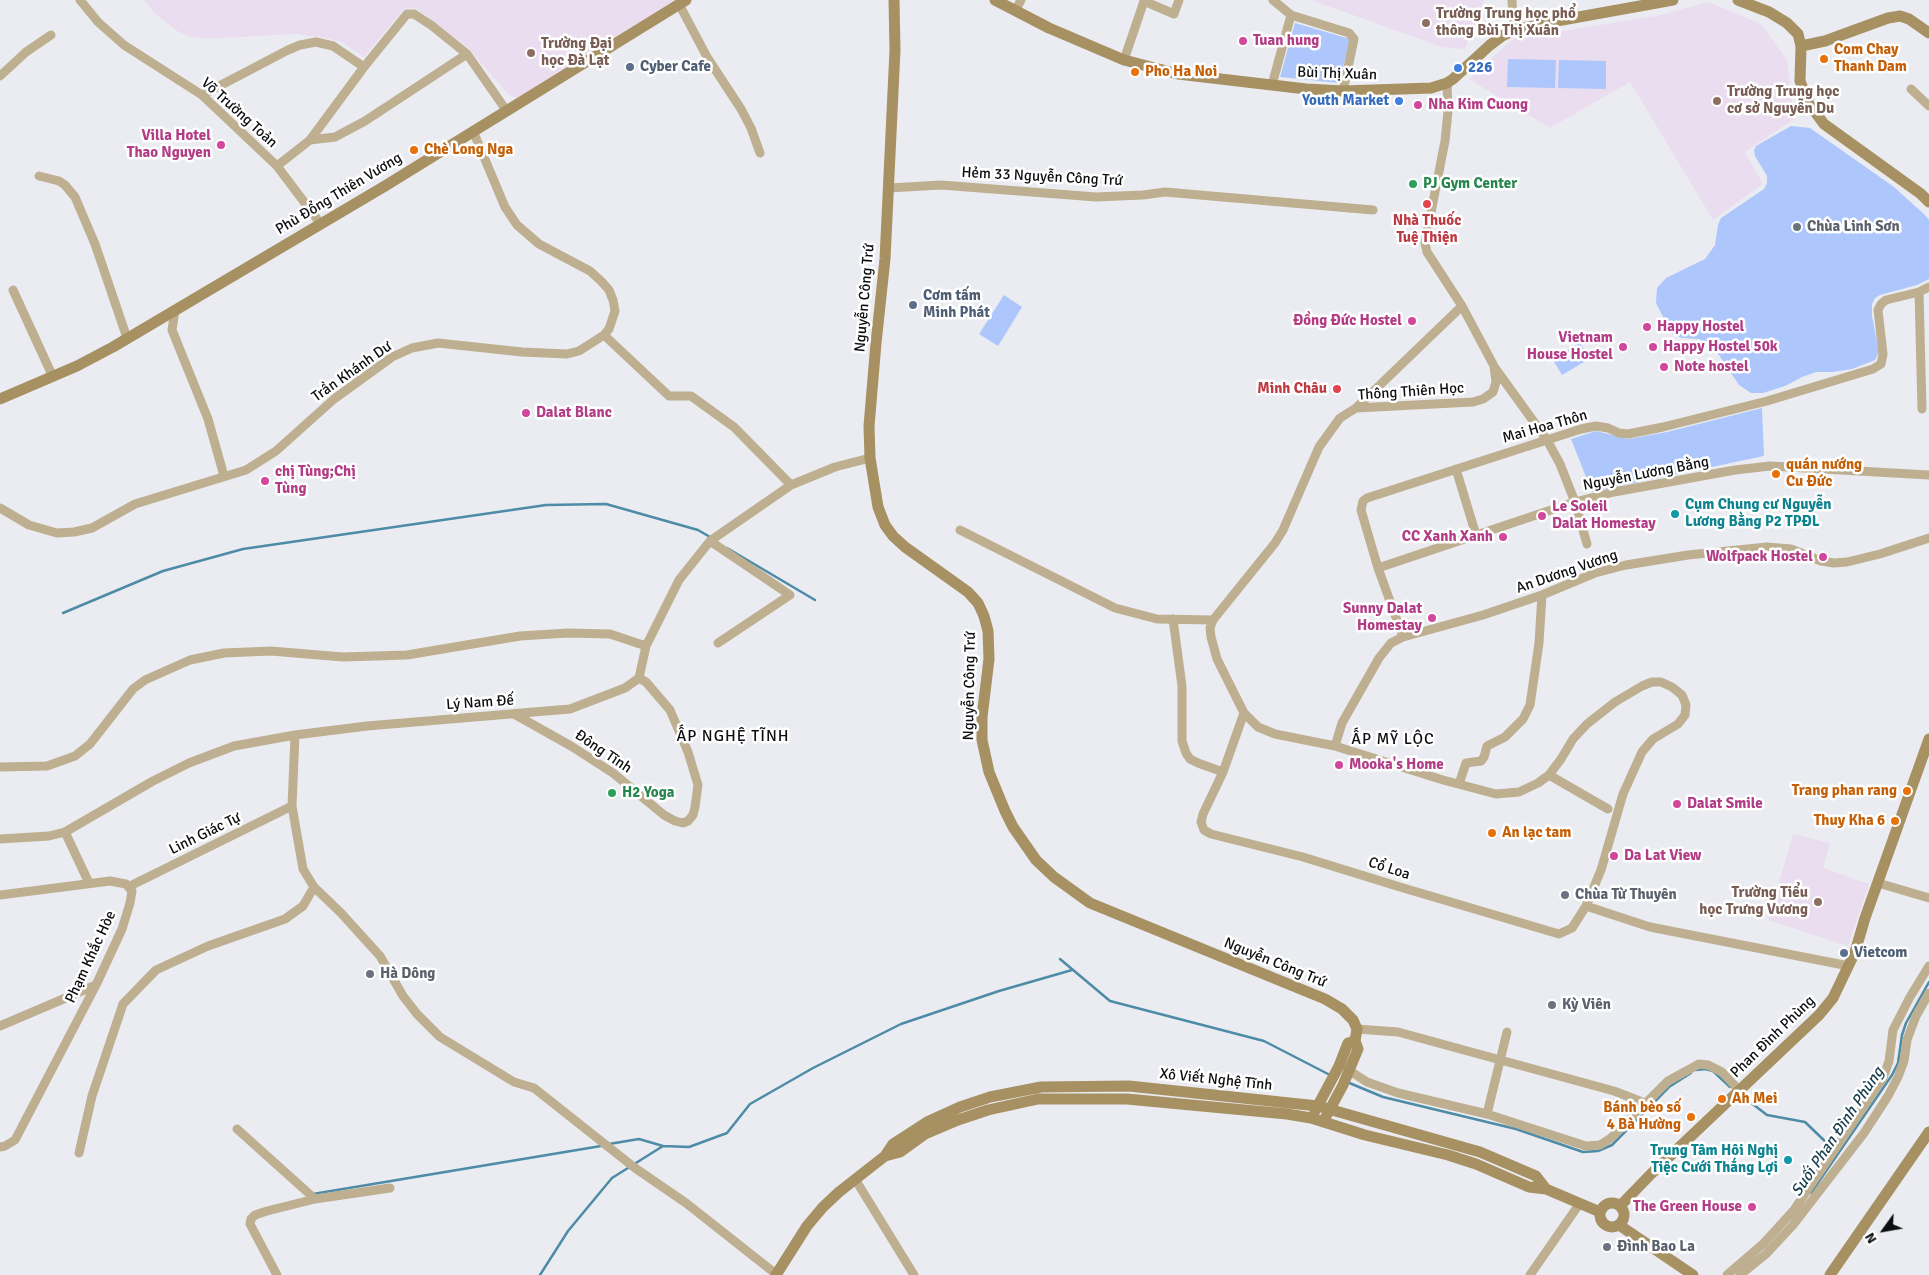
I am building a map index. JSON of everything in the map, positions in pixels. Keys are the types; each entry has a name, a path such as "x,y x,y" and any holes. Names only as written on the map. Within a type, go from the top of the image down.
{"main road":[{"name":"Nguyễn Công Trứ","path":"894,0 895,50 889,188 885,259 870,417 870,458 878,507 885,525 905,547 968,592 978,603 984,616 988,631 989,659 982,717 982,740 989,772 1005,811 1013,827 1036,860 1054,878 1090,903 1324,999 1347,1014 1356,1035"},
{"name":"Bùi Thị Xuân","path":"995,0 1090,47 1124,60 1178,74 1272,86 1343,91 1431,88 1447,83 1490,45 1514,30 1673,0"},
{"path":"1738,0 1769,12 1787,23 1798,34 1801,46 1800,81 1803,93 1815,114 1837,135 1921,194 1929,202"},
{"name":"Phù Đổng Thiên Vương","path":"0,400 98,356 385,186 683,2"},
{"path":"1801,46 1825,40 1888,18 1900,16 1909,19 1929,33"},
{"name":"Phan Đình Phùng","path":"1620,1206 1819,1015 1833,998 1849,966 1929,739"},
{"path":"1311,1118 1339,1066 1348,1043 1356,1035"},
{"path":"1323,1122 1350,1071 1358,1048 1356,1035"},
{"name":"Xô Viết Nghệ Tĩnh","path":"776,1275 813,1220 828,1202 885,1156 893,1144 900,1139 927,1122 960,1107 990,1097 1040,1087 1129,1086 1318,1106 1480,1152 1536,1176 1546,1189"},
{"name":"Xô Viết Nghệ Tĩnh","path":"885,1156 900,1152 925,1134 988,1110 1038,1100 1127,1098 1311,1118 1365,1135 1448,1155 1501,1174 1529,1187 1546,1189 1600,1212"},
{"path":"1830,1275 1929,1132"},
{"path":"1608,1203 1620,1206 1624,1218 1619,1225 1611,1227 1603,1224 1600,1212 1602,1208 1608,1203"},
{"path":"1619,1225 1693,1275"}],"street":[{"name":"Võ Trường Toản","path":"80,0 98,22 124,45 202,95 277,166 320,223"},
{"path":"1015,11 1021,0"},
{"path":"1124,60 1144,1 1174,14 1179,0"},
{"path":"1273,0 1291,15 1349,33 1354,39 1343,91"},
{"path":"1512,0 1514,30"},
{"path":"683,2 707,57 741,109 760,153"},
{"path":"277,166 310,140 364,67 407,14 414,14 431,25 467,54 506,110"},
{"path":"1272,86 1291,15"},
{"path":"0,76 26,52 52,34"},
{"path":"202,95 288,50 316,42 333,46 364,67"},
{"path":"310,140 335,137 365,121 467,54"},
{"name":"Thông Thiên Học","path":"1213,620 1284,530 1325,438 1340,418 1356,408 1479,401 1493,392 1496,382 1494,366 1462,306 1427,252 1425,243 1445,140 1448,111 1447,83"},
{"path":"1911,89 1929,106"},
{"path":"473,131 506,207 517,225 539,244 590,271 609,290 615,311 610,329 604,335 669,396 691,396 734,427 791,485"},
{"path":"39,176 59,181 65,185 75,198 95,244 127,338"},
{"name":"Hẻm 33 Nguyễn Công Trứ","path":"889,188 941,185 1096,197 1165,192 1373,210"},
{"name":"Mai Hoa Thôn","path":"1403,637 1378,568 1361,510 1363,501 1456,469 1596,426 1628,434 1663,427 1767,401 1873,369 1881,364 1883,354 1878,310 1881,304 1886,300 1919,292 1929,287"},
{"path":"13,290 53,377"},
{"path":"1919,292 1922,409"},
{"path":"1356,408 1462,306"},
{"path":"175,310 172,330 208,419 224,476"},
{"name":"Trần Khánh Dư","path":"0,508 29,525 43,530 58,533 92,528 135,504 246,470 276,451 334,399 392,357 412,348 438,343 522,352 567,354 579,351 604,335"},
{"path":"1494,366 1547,440 1560,464 1575,502 1587,544"},
{"path":"639,678 646,646 679,580 710,541 791,485 835,468 870,458"},
{"name":"Nguyễn Lương Bằng","path":"1378,568 1575,502 1614,492 1735,470 1770,466 1929,474"},
{"path":"1456,469 1476,535"},
{"path":"960,530 1062,580 1110,607 1138,615 1174,619 1213,620 1210,628 1213,647 1244,713"},
{"name":"An Dương Vương","path":"1335,746 1342,723 1379,658 1391,643 1403,637 1483,615 1542,595 1595,573 1626,565 1688,555 1767,547 1791,549 1820,562 1834,564 1880,554 1929,538"},
{"path":"710,541 790,596 718,643"},
{"path":"1459,784 1466,763 1481,761 1487,746 1505,737 1523,719 1530,705 1539,643 1542,595"},
{"path":"1174,619 1182,686 1182,741 1190,759 1198,764 1223,772"},
{"path":"0,767 47,766 75,756 90,744 133,689 145,680 190,660 224,653 271,651 344,657 407,655 520,636 568,633 610,634 646,646"},
{"name":"Lý Nam Đế","path":"0,839 49,836 65,832 153,781 189,763 234,746 295,735 424,721 570,709 625,688 639,678"},
{"name":"Đông Tĩnh","path":"514,714 613,773 664,815 683,823 688,821 693,815 698,785 688,752 670,710 646,682 639,678"},
{"name":"Cổ Loa","path":"1652,682 1661,682 1672,687 1682,695 1686,705 1684,715 1678,724 1653,739 1636,763 1623,794 1601,870 1586,906 1572,928 1565,932 1555,933 1479,909 1400,888 1303,857 1211,834 1204,830 1201,822 1223,772 1244,713 1258,726 1275,734 1335,746 1459,784 1496,794 1519,792 1528,789 1549,775 1580,731 1615,702 1652,682"},
{"path":"295,735 292,806 303,870 314,887 368,941 380,956 403,996 432,1030 514,1082 534,1088 598,1140 686,1203 776,1275"},
{"path":"1549,775 1608,809"},
{"name":"Linh Giác Tự","path":"130,886 292,806"},
{"path":"65,832 89,883"},
{"path":"0,895 117,881 130,886"},
{"path":"1878,883 1929,898"},
{"name":"Phạm Khắc Hòe","path":"0,1146 5,1146 15,1140 96,985 122,929 131,897 130,886"},
{"path":"78,1153 92,1096 123,1004 156,970 208,946 286,919 303,906 314,887"},
{"path":"1586,906 1650,927 1849,966"},
{"path":"1728,1275 1763,1244 1794,1210 1883,1078 1889,1061 1893,1030 1929,966"},
{"path":"0,1026 96,985"},
{"path":"1740,1275 1766,1254 1794,1225 1864,1133 1898,1077 1904,1061 1907,1040 1916,1016 1929,993"},
{"path":"1356,1035 1398,1032 1614,1091 1645,1103"},
{"path":"1487,1114 1507,1032"},
{"path":"1350,1071 1367,1082 1398,1093 1487,1114 1586,1146 1600,1145 1611,1138 1668,1081 1699,1064 1708,1065 1722,1072 1740,1090"},
{"path":"237,1129 315,1199"},
{"path":"855,1179 914,1275"},
{"path":"277,1275 250,1224 251,1219 267,1210 315,1199 390,1188"},
{"path":"1530,1275 1580,1203"}],"shaded area":[{"name":"Trường Đại học Đà Lạt","path":"144,0 675,0 516,98 509,95 468,48 419,10 409,7 402,11 364,57 342,42 294,34 206,39 191,37 177,31 154,13"},
{"name":"Trường Trung học phổ thông Bùi Thị Xuân","path":"1311,0 1484,0 1465,49 1442,47"},
{"name":"Trường Trung học cơ sở Nguyễn Du","path":"1709,2 1761,24 1787,60 1794,119 1745,152 1763,184 1713,220 1630,82 1550,128 1469,79 1513,39 1656,16"},
{"path":"1295,23 1350,39 1339,83 1280,77"},
{"path":"1508,59 1556,60 1555,88 1507,87"},
{"path":"1559,60 1606,61 1606,89 1558,88"},
{"path":"1791,126 1810,128 1894,187 1925,215 1929,220 1929,279 1917,285 1875,298 1872,304 1872,316 1879,352 1875,360 1852,369 1816,372 1785,386 1763,393 1751,393 1739,385 1713,346 1699,339 1682,338 1672,334 1656,303 1657,288 1666,278 1705,259 1715,245 1721,218 1764,189 1767,183 1767,176 1755,156 1754,150 1756,146"},
{"path":"1004,295 1022,307 998,346 979,334"},
{"path":"1580,342 1589,359 1562,375 1553,360"},
{"path":"1762,408 1764,456 1592,492 1571,439 1596,431 1628,439 1667,432"},
{"name":"Trường Tiểu học Trưng Vương","path":"1793,834 1830,843 1823,868 1869,884 1848,946 1768,920"}],"waterway":[{"path":"63,613 163,571 243,549 546,505 606,504 698,530 710,537"},
{"path":"727,548 815,600"},
{"path":"1060,959 1110,1001 1264,1041 1330,1075"},
{"path":"609,1144 639,1139 663,1146 689,1147 727,1133 750,1104 813,1068 901,1024 999,991 1072,970"},
{"name":"Suối Phan Đình Phùng","path":"1811,1193 1892,1075 1898,1063 1902,1035 1906,1023 1929,982"},
{"path":"1696,1070 1705,1069 1713,1071 1730,1087"},
{"path":"1347,1082 1383,1097 1516,1129 1583,1152 1598,1151 1612,1145 1669,1087 1691,1073"},
{"path":"1750,1102 1767,1115 1805,1122 1831,1147"},
{"path":"313,1194 601,1146"},
{"path":"540,1275 568,1231 612,1178 663,1146"}],"place":[{"name":"Trường Trung học phổ thông Bùi Thị Xuân","path":"1426,23"},
{"name":"Tuan hung","path":"1243,41"},
{"name":"Trường Đại học Đà Lạt","path":"531,53"},
{"name":"Com Chay Thanh Dam","path":"1824,59"},
{"name":"Cyber Cafe","path":"630,67"},
{"name":"226","path":"1458,68"},
{"name":"Pho Ha Noi","path":"1135,72"},
{"name":"Youth Market","path":"1399,101"},
{"name":"Trường Trung học cơ sở Nguyễn Du","path":"1717,101"},
{"name":"Nha Kim Cuong","path":"1418,105"},
{"name":"Villa Hotel Thao Nguyen","path":"221,145"},
{"name":"Chè Long Nga","path":"414,150"},
{"name":"PJ Gym Center","path":"1413,184"},
{"name":"Nhà Thuốc Tuệ Thiện","path":"1427,204"},
{"name":"Chùa Linh Sơn","path":"1797,227"},
{"name":"Cơm tấm Minh Phát","path":"913,305"},
{"name":"Đồng Đức Hostel","path":"1412,321"},
{"name":"Happy Hostel","path":"1647,327"},
{"name":"Vietnam House Hostel","path":"1623,347"},
{"name":"Happy Hostel 50k","path":"1653,347"},
{"name":"Note hostel","path":"1664,367"},
{"name":"Minh Châu","path":"1337,389"},
{"name":"Dalat Blanc","path":"526,413"},
{"name":"quán nướng Cu Đức","path":"1776,474"},
{"name":"chị Tùng;Chị Tùng","path":"265,481"},
{"name":"Cụm Chung cư Nguyễn Lương Bằng P2 TPĐL","path":"1675,514"},
{"name":"Le Soleil Dalat Homestay","path":"1542,516"},
{"name":"CC Xanh Xanh","path":"1503,537"},
{"name":"Wolfpack Hostel","path":"1823,557"},
{"name":"Sunny Dalat Homestay","path":"1432,618"},
{"name":"Mooka's Home","path":"1339,765"},
{"name":"Trang phan rang","path":"1907,791"},
{"name":"H2 Yoga","path":"612,793"},
{"name":"Dalat Smile","path":"1677,804"},
{"name":"Thuy Kha 6","path":"1895,821"},
{"name":"An lạc tam","path":"1492,833"},
{"name":"Da Lat View","path":"1614,856"},
{"name":"Chùa Từ Thuyên","path":"1565,895"},
{"name":"Trường Tiểu học Trưng Vương","path":"1818,902"},
{"name":"Vietcom","path":"1844,953"},
{"name":"Hà Dông","path":"370,974"},
{"name":"Kỳ Viên","path":"1552,1005"},
{"name":"Ah Mei","path":"1722,1099"},
{"name":"Bánh bèo số 4 Bà Hường","path":"1691,1117"},
{"name":"Trung Tâm Hội Nghị Tiệc Cưới Thắng Lợi","path":"1788,1160"},
{"name":"The Green House","path":"1752,1207"},
{"name":"Đình Bao La","path":"1607,1247"}],"district":[{"name":"ẤP NGHỆ TĨNH","path":"733,737"},
{"name":"ẤP MỸ LỘC","path":"1393,740"}]}
